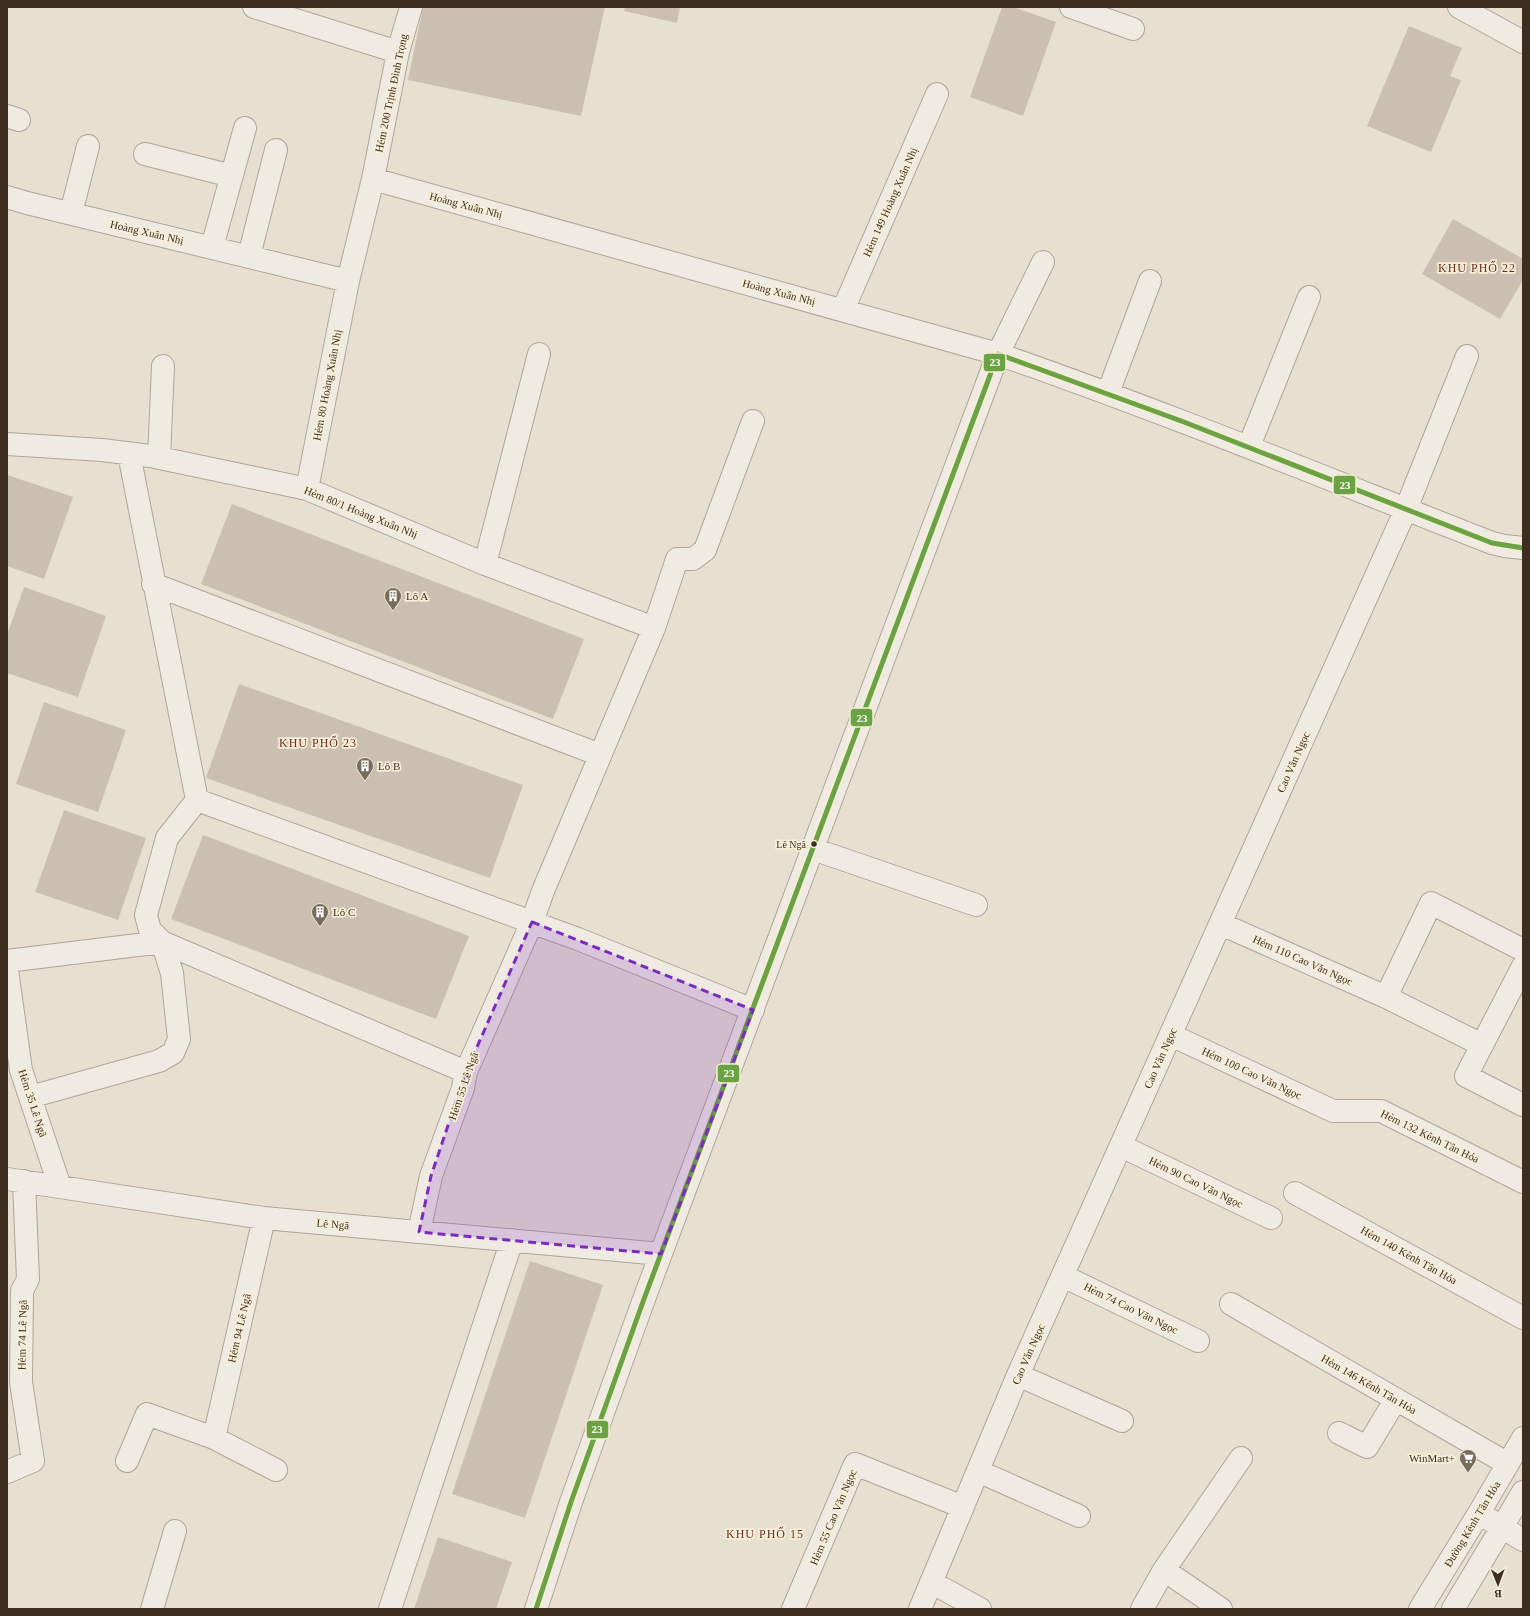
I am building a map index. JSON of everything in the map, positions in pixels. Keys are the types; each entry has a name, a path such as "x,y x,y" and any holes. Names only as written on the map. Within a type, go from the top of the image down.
{"street":[{"path":"254,7 398,52"},
{"name":"Hẻm 200 Trịnh Đình Trọng","path":"373,179 398,52 411,7"},
{"path":"1071,7 1133,29"},
{"path":"1459,7 1523,42"},
{"name":"Hẻm 149 Hoàng Xuân Nhị","path":"843,310 937,94"},
{"path":"212,247 244,128"},
{"path":"71,214 88,146"},
{"path":"249,256 276,150"},
{"path":"145,154 232,176"},
{"path":"348,280 373,179"},
{"name":"Hoàng Xuân Nhị","path":"373,179 998,354 1108,393 1249,446 1492,543 1523,548"},
{"name":"Hoàng Xuân Nhị","path":"7,197 71,214 348,280"},
{"path":"536,1609 571,1502 661,1254 998,354 1043,262"},
{"name":"Hẻm 80 Hoàng Xuân Nhị","path":"307,489 348,280"},
{"path":"1108,393 1150,281"},
{"path":"1249,446 1309,297"},
{"path":"485,564 539,354"},
{"name":"Cao Văn Ngọc","path":"920,1609 1018,1375 1406,509 1467,356"},
{"path":"159,458 163,366"},
{"name":"Hẻm 55 Lê Ngã","path":"419,1232 431,1176 463,1088 466,1072 532,922 543,891 654,628 676,559 693,559 705,550 753,421"},
{"name":"Hẻm 80/1 Hoàng Xuân Nhị","path":"7,444 102,450 159,458 307,489 485,564 654,628"},
{"path":"129,454 197,800 167,838 146,915 150,930 162,942 466,1072"},
{"path":"154,584 600,755"},
{"path":"197,800 578,939 753,1010"},
{"path":"813,850 976,905"},
{"path":"1386,997 1431,903 1523,950"},
{"name":"Hẻm 110 Cao Văn Ngọc","path":"1221,924 1386,997 1482,1045"},
{"path":"7,961 162,942"},
{"path":"30,1097 158,1061 173,1053 179,1039 174,988 172,973 162,942"},
{"path":"1523,966 1466,1076 1523,1105"},
{"name":"Hẻm 35 Lê Ngã","path":"7,970 14,1072 30,1097 60,1187"},
{"name":"Hẻm 100 Cao Văn Ngọc","path":"1171,1035 1333,1112"},
{"name":"Hẻm 132 Kênh Tân Hóa","path":"1333,1112 1381,1111 1523,1182"},
{"name":"Hẻm 90 Cao Văn Ngọc","path":"1121,1146 1271,1218"},
{"name":"Lê Ngã","path":"16,1180 264,1218 661,1254"},
{"name":"Hẻm 74 Lê Ngã","path":"7,1472 33,1461 21,1382 22,1291 28,1279 16,1180"},
{"name":"Hẻm 140 Kênh Tân Hóa","path":"1295,1193 1523,1318"},
{"name":"Hẻm 94 Lê Ngã","path":"214,1438 264,1218"},
{"path":"390,1609 512,1240"},
{"name":"Hẻm 74 Cao Văn Ngọc","path":"1063,1276 1198,1341"},
{"name":"Hẻm 146 Kênh Tân Hóa","path":"1231,1304 1508,1464"},
{"path":"1018,1375 1122,1420"},
{"path":"1339,1433 1367,1447 1396,1399"},
{"path":"127,1461 147,1414 214,1438 276,1470"},
{"name":"Đường Kênh Tân Hóa","path":"1420,1609 1523,1438"},
{"path":"1142,1609 1164,1570 1241,1458"},
{"name":"Hẻm 55 Cao Văn Ngọc","path":"794,1609 855,1464 963,1507"},
{"path":"978,1471 1079,1516"},
{"path":"1452,1609 1523,1492"},
{"path":"1479,1513 1523,1540"},
{"path":"152,1609 175,1531"},
{"path":"1164,1570 1221,1609"},
{"path":"931,1582 980,1609"}],"highlighted area":[{"path":"532,922 753,1010 661,1254 419,1232 431,1176 466,1072"}],"building":[{"path":"423,7 605,7 581,116 408,80"},
{"path":"625,7 680,7 677,23 624,11"},
{"path":"1002,7 1013,7 1056,22 1023,116 970,97"},
{"path":"1409,26 1462,48 1450,76 1461,80 1431,152 1367,126"},
{"path":"1453,219 1523,259 1523,280 1500,319 1422,274"},
{"path":"7,475 73,497 44,579 7,566"},
{"name":"Lô A","path":"232,504 584,639 553,719 201,584"},
{"path":"24,587 106,616 78,697 7,673 7,635"},
{"name":"Lô B","path":"239,684 523,785 490,878 206,778"},
{"path":"44,702 126,730 98,812 16,784"},
{"path":"64,810 146,838 118,920 35,892"},
{"name":"Lô C","path":"203,835 469,936 436,1019 171,919"},
{"path":"530,1261 603,1285 525,1518 452,1494"},
{"path":"438,1537 512,1562 496,1609 414,1609"}],"transit line":[{"name":"23","path":"536,1609 571,1502 644,1299 998,354 1184,422 1492,543 1523,548"}],"place":[{"name":"Lô A","path":"393,611"},
{"name":"Lô B","path":"365,781"},
{"name":"Lê Ngã","path":"814,844"},
{"name":"Lô C","path":"320,927"},
{"name":"WinMart+","path":"1468,1473"}],"district":[{"name":"KHU PHỐ 22","path":"1477,268"},
{"name":"KHU PHỐ 23","path":"318,743"},
{"name":"KHU PHỐ 15","path":"765,1534"}]}
